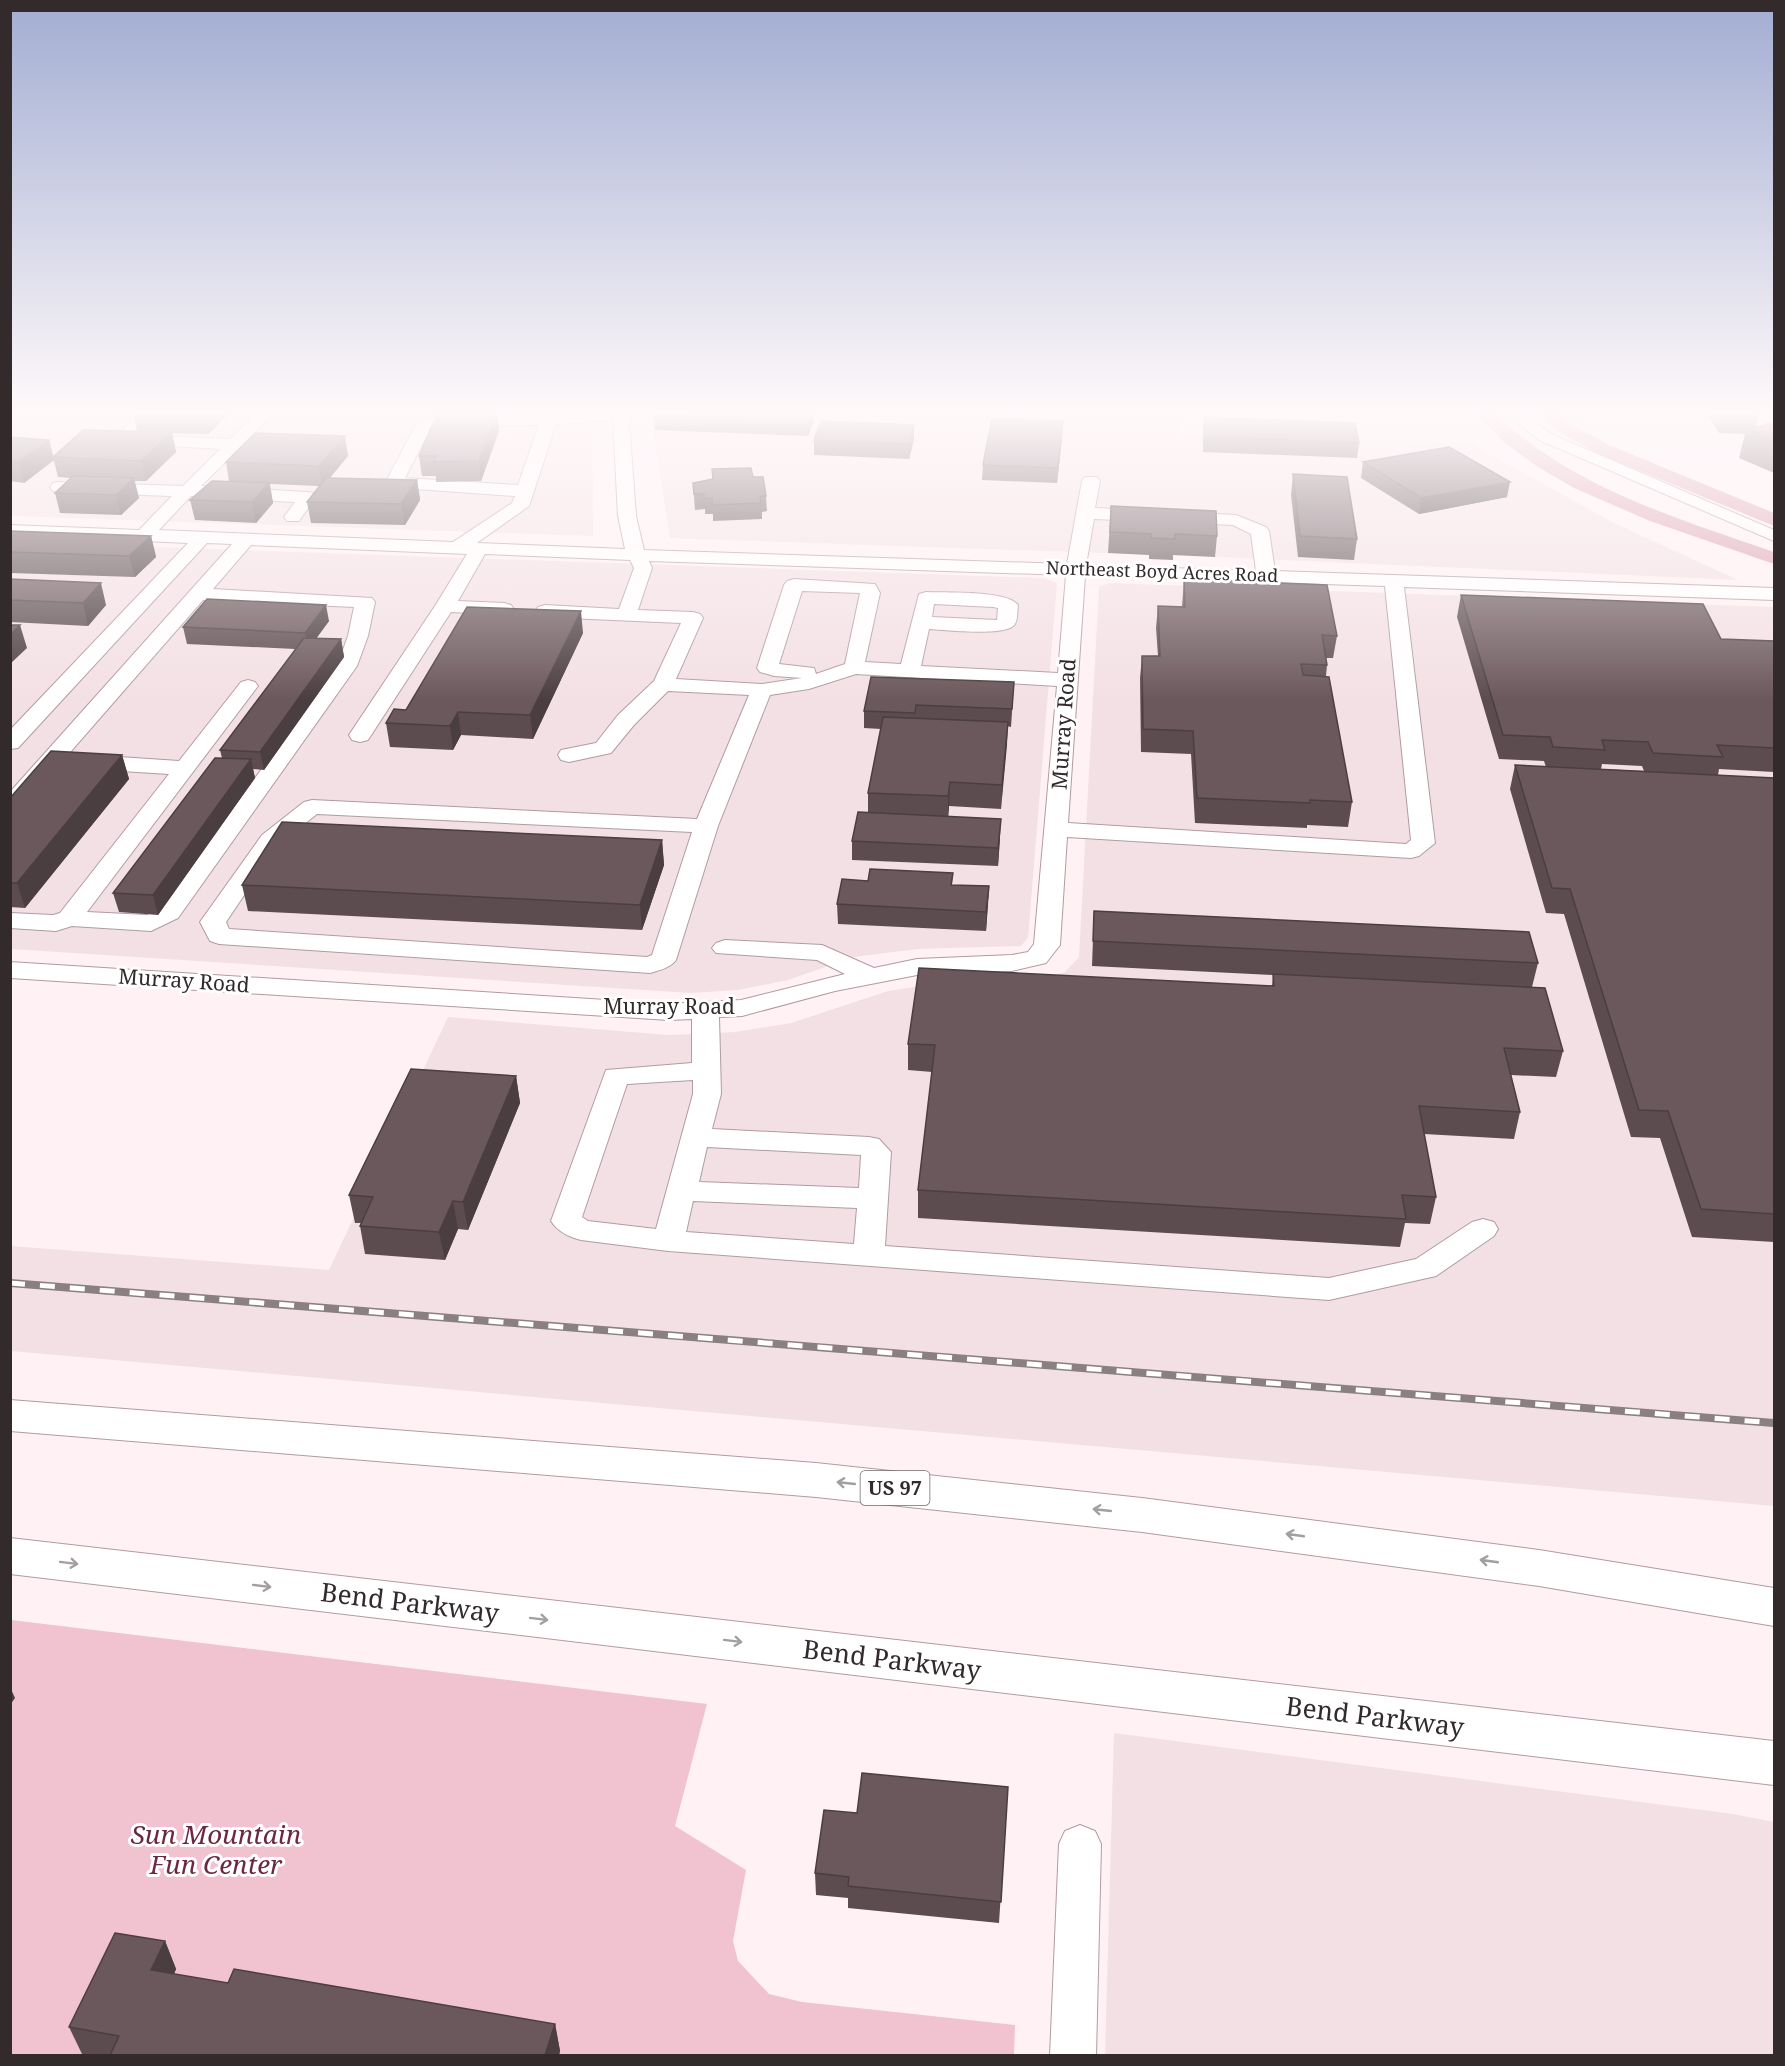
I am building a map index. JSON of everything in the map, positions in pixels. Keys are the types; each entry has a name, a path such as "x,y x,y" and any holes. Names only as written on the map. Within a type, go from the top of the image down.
{"highway":[{"name":"US 97","path":"10,1415 816,1479 1142,1515 1539,1568 1774,1607"},
{"name":"Bend Parkway","path":"10,1556 1762,1763"},
{"path":"1539,1568 1774,1591"}],"street":[{"path":"144,536 171,507"},
{"path":"293,517 300,507"},
{"path":"457,548 518,507"},
{"path":"626,615 643,568 636,555 629,532 628,507"},
{"name":"Murray Road","path":"10,970 669,1012 742,1008 832,984 917,967 1012,963 1037,958 1047,945 1076,569 1087,507"},
{"path":"1708,507 1774,536"},
{"path":"1086,513 1236,520 1260,531 1266,576"},
{"name":"Northeast Boyd Acres Road","path":"10,530 636,555 1774,594"},
{"path":"10,743 202,538"},
{"path":"10,807 246,540"},
{"path":"360,735 445,606 479,549"},
{"path":"1056,829 1411,851 1423,843 1394,580"},
{"path":"845,671 870,593 868,588 794,585 767,668 774,670 845,671 910,671 1068,680"},
{"path":"10,920 56,923 69,918 151,923 169,913 346,666 358,636 365,602 198,594"},
{"path":"445,606 693,618 663,684 626,720 603,748 569,755"},
{"path":"910,671 921,623"},
{"path":"663,684 762,690 808,683 845,671"},
{"path":"69,918 248,686"},
{"path":"705,826 312,807 270,840 213,922 219,936 650,965 663,960 705,826 762,690"},
{"path":"51,760 185,768"},
{"path":"725,948 822,953 871,976"},
{"path":"668,1241 707,1094 705,1010"},
{"path":"706,1071 616,1076 566,1221 581,1230 668,1241 1329,1289 1425,1268 1483,1229"},
{"path":"696,1137 869,1146 876,1152 869,1255"},
{"path":"681,1191 873,1199"},
{"path":"1073,2055 1080,1844"}],"shaded area":[{"path":"11,507 593,507 593,536 11,516"},
{"path":"665,507 1586,507 1612,522 1738,580 1215,557 670,538"},
{"path":"10,542 1043,578 1057,583 1028,938 1021,946 918,949 854,957 788,980 738,990 691,993 11,949"},
{"path":"1110,583 1774,607 1774,1506 11,1351 10,1246 329,1270 448,1017 669,1035 735,1032 791,1023 888,991 920,986 1038,981 1065,972 1079,957 1099,587"},
{"path":"1114,1733 1733,1814 1774,1822 1774,2055 1105,2055"}],"green space":[{"name":"Sun Mountain Fun Center","path":"11,1620 707,1704 675,1826 746,1870 733,1941 738,1961 769,1994 802,2002 1015,2025 1014,2056 11,2056"}],"building":[{"path":"1111,507 1216,511 1217,536 1175,534 1175,539 1151,538 1151,534 1110,532"},
{"path":"1297,507 1352,507 1357,539 1300,536"},
{"path":"10,531 151,536 129,556 10,552"},
{"path":"10,579 101,583 83,603 10,600"},
{"path":"1184,579 1327,585 1337,636 1322,635 1327,665 1301,664 1303,675 1329,677 1352,802 1310,800 1310,803 1197,798 1193,731 1143,729 1142,656 1160,656 1158,606 1185,607"},
{"path":"1461,595 1703,604 1721,639 1774,641 1774,748 1717,745 1723,757 1653,753 1648,742 1602,740 1605,750 1553,747 1550,737 1503,735"},
{"path":"207,599 326,605 305,633 183,627"},
{"path":"467,607 581,611 530,715 458,712 450,726 386,723 394,709 406,710"},
{"path":"10,625 20,625 10,635"},
{"path":"304,638 341,639 260,752 220,750"},
{"path":"871,677 1014,682 1012,709 916,705 915,713 864,711"},
{"path":"883,717 1008,722 1002,785 950,782 948,796 868,793"},
{"path":"51,751 122,755 17,883 10,883 10,798"},
{"path":"215,758 251,759 153,895 113,893"},
{"path":"1515,765 1774,778 1774,1214 1701,1209 1668,1111 1639,1110 1570,889 1552,888"},
{"path":"858,812 1001,819 998,848 852,841"},
{"path":"282,822 662,840 640,905 242,885"},
{"path":"870,869 953,873 951,885 989,886 986,912 837,904 842,879 868,881"},
{"path":"1094,911 1529,932 1538,963 1093,941"},
{"path":"919,968 1274,986 1273,974 1545,988 1563,1051 1504,1048 1520,1112 1419,1106 1436,1197 1402,1195 1406,1219 918,1190 935,1045 908,1044"},
{"path":"411,1069 516,1076 463,1202 453,1201 439,1232 360,1226 373,1197 349,1195"},
{"path":"862,1773 1008,1787 1001,1902 848,1886 849,1877 815,1873 824,1810 857,1813"},
{"path":"115,1933 165,1941 151,1970 228,1983 234,1969 555,2024 545,2055 111,2055 119,2036 69,2027"}],"waterway":[{"path":"1632,507 1774,558"},
{"path":"1744,507 1774,520"}],"railway":[{"path":"10,1283 1774,1423"}]}
